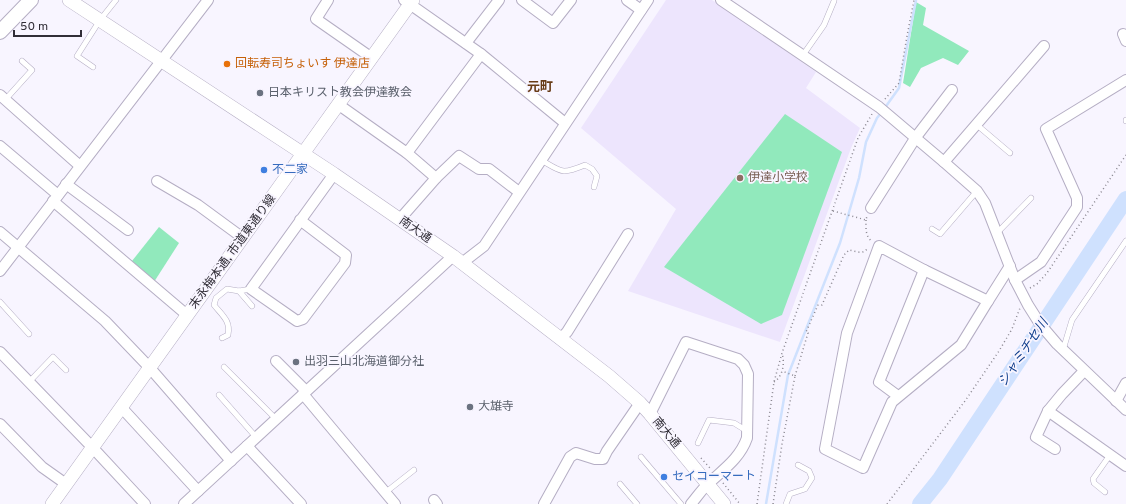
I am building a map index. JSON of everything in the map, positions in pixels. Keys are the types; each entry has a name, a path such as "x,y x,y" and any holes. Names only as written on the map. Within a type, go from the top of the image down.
{"main road":[{"path":"0,32 31,0"}],"street":[{"name":"南大通","path":"69,0 400,219 457,260 609,376 640,403 650,414 724,504"},
{"path":"0,271 208,0"},
{"path":"328,0 316,19 372,58"},
{"path":"466,43 498,0"},
{"path":"522,0 554,24 570,0"},
{"path":"627,0 641,10"},
{"path":"184,504 305,392 457,260 484,246 565,122 648,0"},
{"path":"722,0 878,107 916,137 977,191 985,203 1024,299 1040,324 1060,347 1126,410"},
{"path":"409,2 481,54 565,122"},
{"name":"末永梅本通, 市道東通り線","path":"52,504 339,105 409,2"},
{"path":"944,162 1044,46"},
{"path":"407,153 481,54"},
{"path":"1016,280 1041,262 1077,207 1077,198 1046,129 1126,80"},
{"path":"871,208 916,137 952,90"},
{"path":"3,97 80,166"},
{"path":"339,105 407,153 436,178"},
{"path":"0,146 55,198 187,315"},
{"path":"400,219 436,178 459,156 480,170 489,170 519,192"},
{"path":"300,220 346,255 345,263 303,319 297,321 251,289 300,220 334,174"},
{"path":"157,181 198,205 243,238"},
{"path":"66,184 128,230"},
{"path":"0,232 105,320 150,368 231,460"},
{"path":"560,339 567,332 628,234"},
{"path":"988,301 879,246 847,333 825,449 863,468 892,402 962,345 1010,266"},
{"path":"898,396 879,382 924,270"},
{"path":"650,414 686,342 738,359 744,365 748,374 747,438 744,446 738,456 708,484 691,504"},
{"path":"0,352 145,504"},
{"path":"276,361 305,392 395,504"},
{"path":"1055,449 1036,437 1048,412 1062,394 1084,371"},
{"path":"1116,401 1126,383"},
{"path":"544,504 570,457 576,453 595,459 603,459 640,403"},
{"path":"121,407 198,491"},
{"path":"1048,412 1126,466"},
{"path":"0,424 42,467 66,484"},
{"path":"247,446 301,504"}],"lane":[{"path":"92,67 77,56 100,20 116,0"},
{"path":"802,55 824,25 834,1"},
{"path":"3,97 32,70 22,61"},
{"path":"977,125 1010,153"},
{"path":"540,160 562,171 570,171 585,165 592,169 597,176 594,187"},
{"path":"932,229 940,234 977,191"},
{"path":"997,233 1031,198"},
{"path":"1060,347 1072,320 1126,241"},
{"path":"222,338 228,335 229,328 227,320 214,305 216,298 227,289 239,291 251,289"},
{"path":"239,291 252,306"},
{"path":"0,302 29,334"},
{"path":"29,382 54,357 66,370"},
{"path":"224,367 276,419"},
{"path":"219,395 256,437"},
{"path":"698,443 709,420 734,423 747,431"},
{"path":"1105,492 1094,483 1093,479 1110,455"},
{"path":"641,456 681,504"},
{"path":"786,504 790,494 805,489 812,478 809,470 798,465"},
{"path":"386,492 414,470"},
{"path":"620,484 637,504"}],"path":[{"path":"757,504 774,382 782,353 858,138 878,107 899,83 914,0"},
{"path":"887,504 960,407 999,351 1012,329 1024,299 1047,273 1126,155"},
{"path":"833,211 857,217"},
{"path":"866,220 866,233 868,239 879,246"},
{"path":"773,504 782,444 795,376 808,333 806,332 818,305 822,305 844,255 849,250 861,252 868,248"},
{"path":"774,382 783,372 784,360 782,353"},
{"path":"783,372 795,376"}],"shaded area":[{"name":"伊達小学校","path":"666,0 712,0 816,72 806,88 860,128 851,148 780,342 628,291 676,209 581,128"}],"green space":[{"path":"916,2 926,8 923,25 969,51 958,65 943,58 921,68 910,87 903,83"},
{"path":"785,114 842,152 782,315 761,324 664,267"},
{"path":"159,227 179,243 154,282 132,261"}],"waterway":[{"path":"884,109 899,88 916,0"},
{"path":"766,504 788,375 840,243 859,178 866,142 877,118 881,113"},
{"name":"シャミチセ川","path":"920,504 940,479 1126,199"}],"place":[{"name":"回転寿司ちょいす 伊達店","path":"227,64"},
{"name":"日本キリスト教会伊達教会","path":"260,93"},
{"name":"不二家","path":"264,170"},
{"name":"伊達小学校","path":"740,178"},
{"name":"出羽三山北海道御分社","path":"296,362"},
{"name":"大雄寺","path":"470,407"},
{"name":"セイコーマート","path":"664,477"}],"district":[{"name":"元町","path":"540,88"}]}
